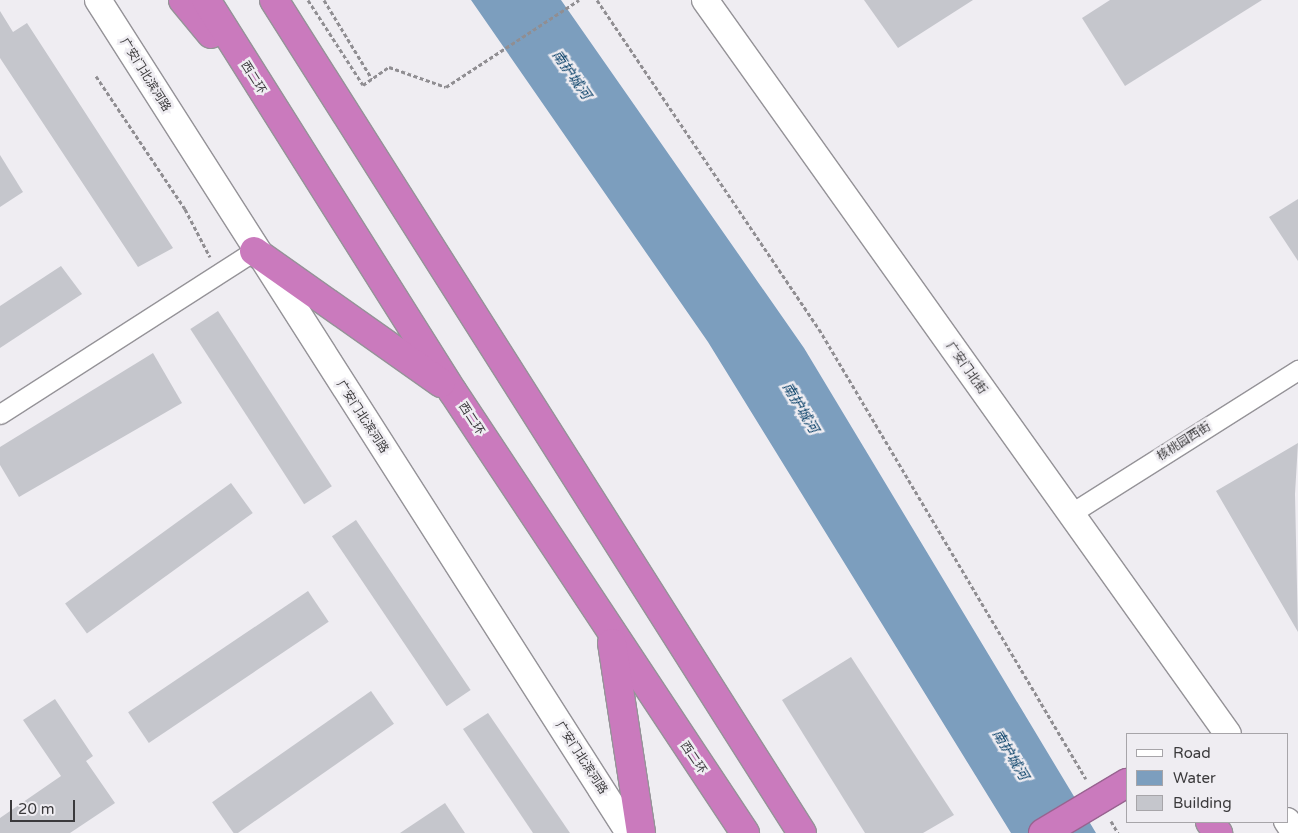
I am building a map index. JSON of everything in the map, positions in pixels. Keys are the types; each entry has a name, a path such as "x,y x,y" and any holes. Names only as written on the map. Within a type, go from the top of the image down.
{"highway":[{"path":"183,0 279,120"},
{"name":"西二环","path":"206,0 279,120 453,392 611,636 745,833"},
{"path":"274,0 329,83 802,833"},
{"path":"290,0 329,83"},
{"path":"254,250 453,392"},
{"path":"611,636 641,833"},
{"path":"769,782 813,833"},
{"path":"1043,833 1126,784"},
{"path":"1078,833 1117,811"}],"street":[{"name":"广安门北滨河路","path":"98,0 254,250 628,833"},
{"name":"广安门北街","path":"705,0 1227,733"},
{"path":"0,414 254,250"},
{"name":"核桃园西街","path":"1070,514 1298,370"}],"path":[{"path":"308,0 363,84 389,67 446,87 580,0"},
{"path":"324,0 372,79"},
{"path":"597,0 819,329 1088,783"},
{"path":"96,76 185,209 210,258"},
{"path":"1117,811 1118,833"}],"water":[{"name":"南护城河","path":"471,0 561,0 804,348 1096,833 1011,833 708,342"}],"building":[{"path":"864,0 973,0 898,48"},
{"path":"1110,0 1262,0 1125,86 1082,18"},
{"path":"0,11 13,32 27,23 173,248 138,267 0,58"},
{"path":"0,155 23,192 0,207"},
{"path":"1298,199 1298,261 1269,217"},
{"path":"61,266 82,294 0,348 0,306"},
{"path":"218,311 332,486 304,504 190,329"},
{"path":"153,353 182,403 19,497 0,465 0,447"},
{"path":"1298,443 1295,494 1298,632 1216,491"},
{"path":"231,483 253,513 87,633 65,603"},
{"path":"356,520 471,690 447,706 332,536"},
{"path":"308,591 329,622 149,743 128,712"},
{"path":"851,657 954,815 923,833 865,833 782,700"},
{"path":"371,691 394,724 238,833 234,833 212,802"},
{"path":"55,699 93,756 86,761 115,803 70,833 0,833 0,818 61,776 23,720"},
{"path":"488,713 570,833 533,833 463,729"},
{"path":"445,803 465,833 400,833"}]}
